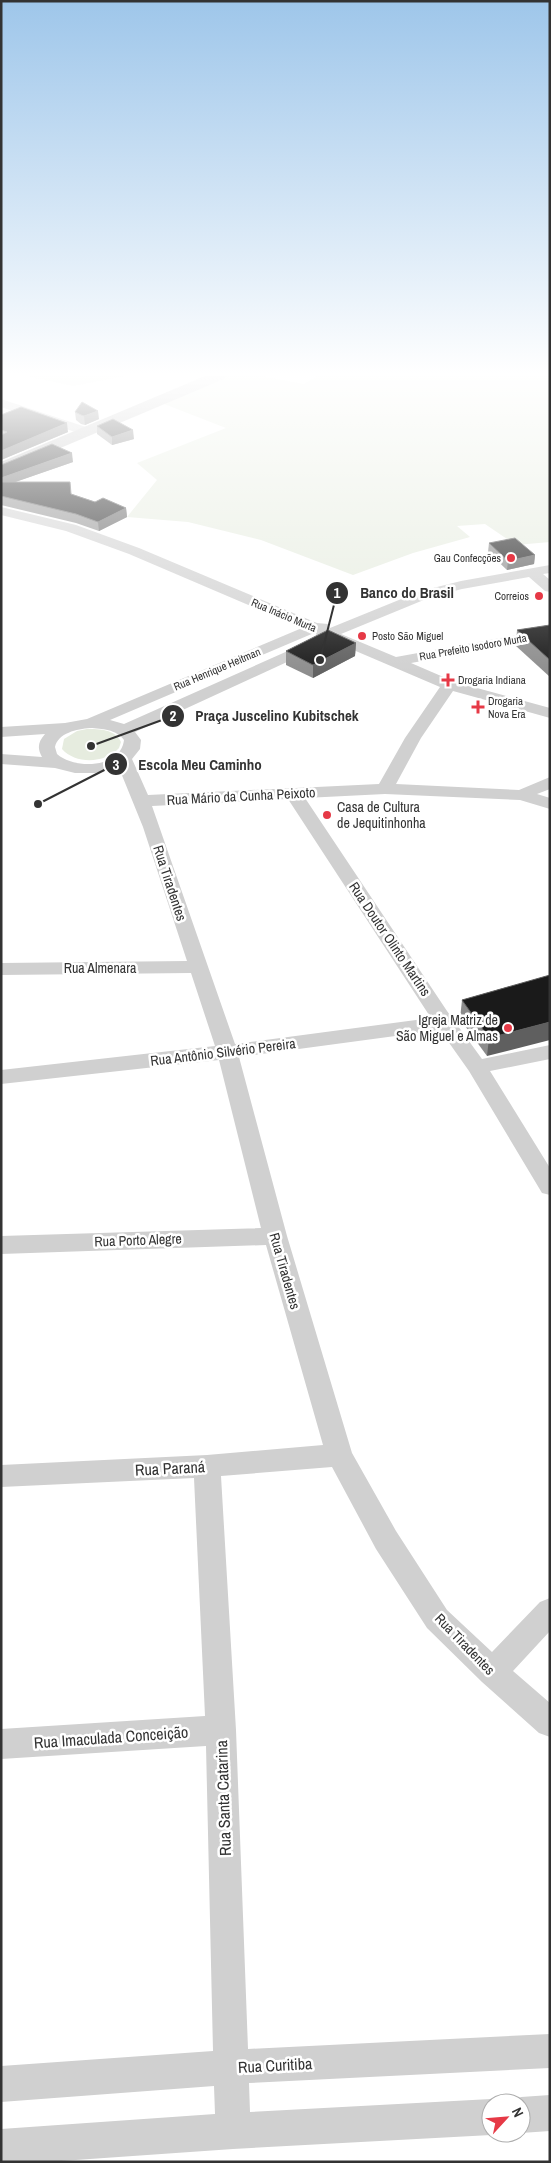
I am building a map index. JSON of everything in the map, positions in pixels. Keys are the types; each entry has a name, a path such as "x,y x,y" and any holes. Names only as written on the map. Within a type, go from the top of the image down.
{"street":[{"path":"1,511 18,516"},
{"path":"1,516 18,516"},
{"name":"Rua Inácio Murta","path":"18,516 70,528 134,551 330,635 397,661 449,685 550,713"},
{"name":"Rua Henrique Heitman","path":"125,730 237,680 330,635 346,625 440,590 550,569"},
{"path":"532,572 550,588"},
{"name":"Rua Henrique Heitman","path":"90,722 314,628 346,625"},
{"name":"Rua Prefeito Isodoro Murta","path":"397,661 550,633"},
{"path":"385,789 412,738 449,685"},
{"path":"1,732 65,728 90,722 115,725 132,736 134,744 132,752 113,765 92,769 70,768 50,757 46,749 48,741 65,728"},
{"path":"1,759 58,763"},
{"name":"Rua Tiradentes","path":"124,759 152,828 227,1052 275,1236 339,1455 386,1540 438,1619 492,1672 550,1723"},
{"path":"522,795 550,782"},
{"name":"Rua Mário da Cunha Peixoto","path":"141,800 385,789 522,795 550,804"},
{"name":"Rua Doutor Olinto Martins","path":"293,793 448,1016 550,1187"},
{"name":"Rua Almenara","path":"1,969 198,967"},
{"name":"Rua Antônio Silvério Pereira","path":"1,1077 227,1052 448,1016"},
{"path":"477,1067 550,1052"},
{"name":"Rua Porto Alegre","path":"1,1246 275,1236"},
{"name":"Rua Paraná","path":"1,1476 207,1466 339,1455"},
{"name":"Rua Santa Catarina","path":"207,1466 221,1730 233,2130"},
{"path":"492,1672 550,1611"},
{"name":"Rua Imaculada Conceição","path":"1,1744 221,1730"},
{"name":"Rua Curitiba","path":"1,2084 230,2067 550,2051"},
{"path":"531,2114 550,2113"},
{"path":"1,2147 233,2130 481,2118"}],"shaded area":[{"path":"153,477 550,477 550,542 516,545 485,524 457,526 470,537 413,553 353,575 261,540 188,522 127,517 157,480"},
{"path":"97,729 115,734 121,742 119,748 107,757 91,760 75,758 62,749 64,739 77,731"}],"building":[{"path":"1,482 70,482 71,494 95,502 103,498 126,508 98,522 76,514 1,496"},
{"path":"515,538 535,555 508,561 489,543"},
{"path":"550,625 550,660 517,630"},
{"path":"328,630 356,643 313,665 286,651"},
{"path":"550,975 550,1022 489,1038 462,1000"}],"place":[{"name":"Gau Confecções","path":"511,558"},
{"name":"Correios","path":"539,596"},
{"name":"Posto São Miguel","path":"362,636"},
{"name":"Banco do Brasil","path":"320,660"},
{"name":"Drogaria Indiana","path":"448,680"},
{"name":"Drogaria Nova Era","path":"478,707"},
{"name":"Praça Juscelino Kubitschek","path":"91,746"},
{"name":"Escola Meu Caminho","path":"38,804"},
{"name":"Casa de Cultura de Jequitinhonha","path":"327,815"},
{"name":"Igreja Matriz de São Miguel e Almas","path":"508,1028"}]}
